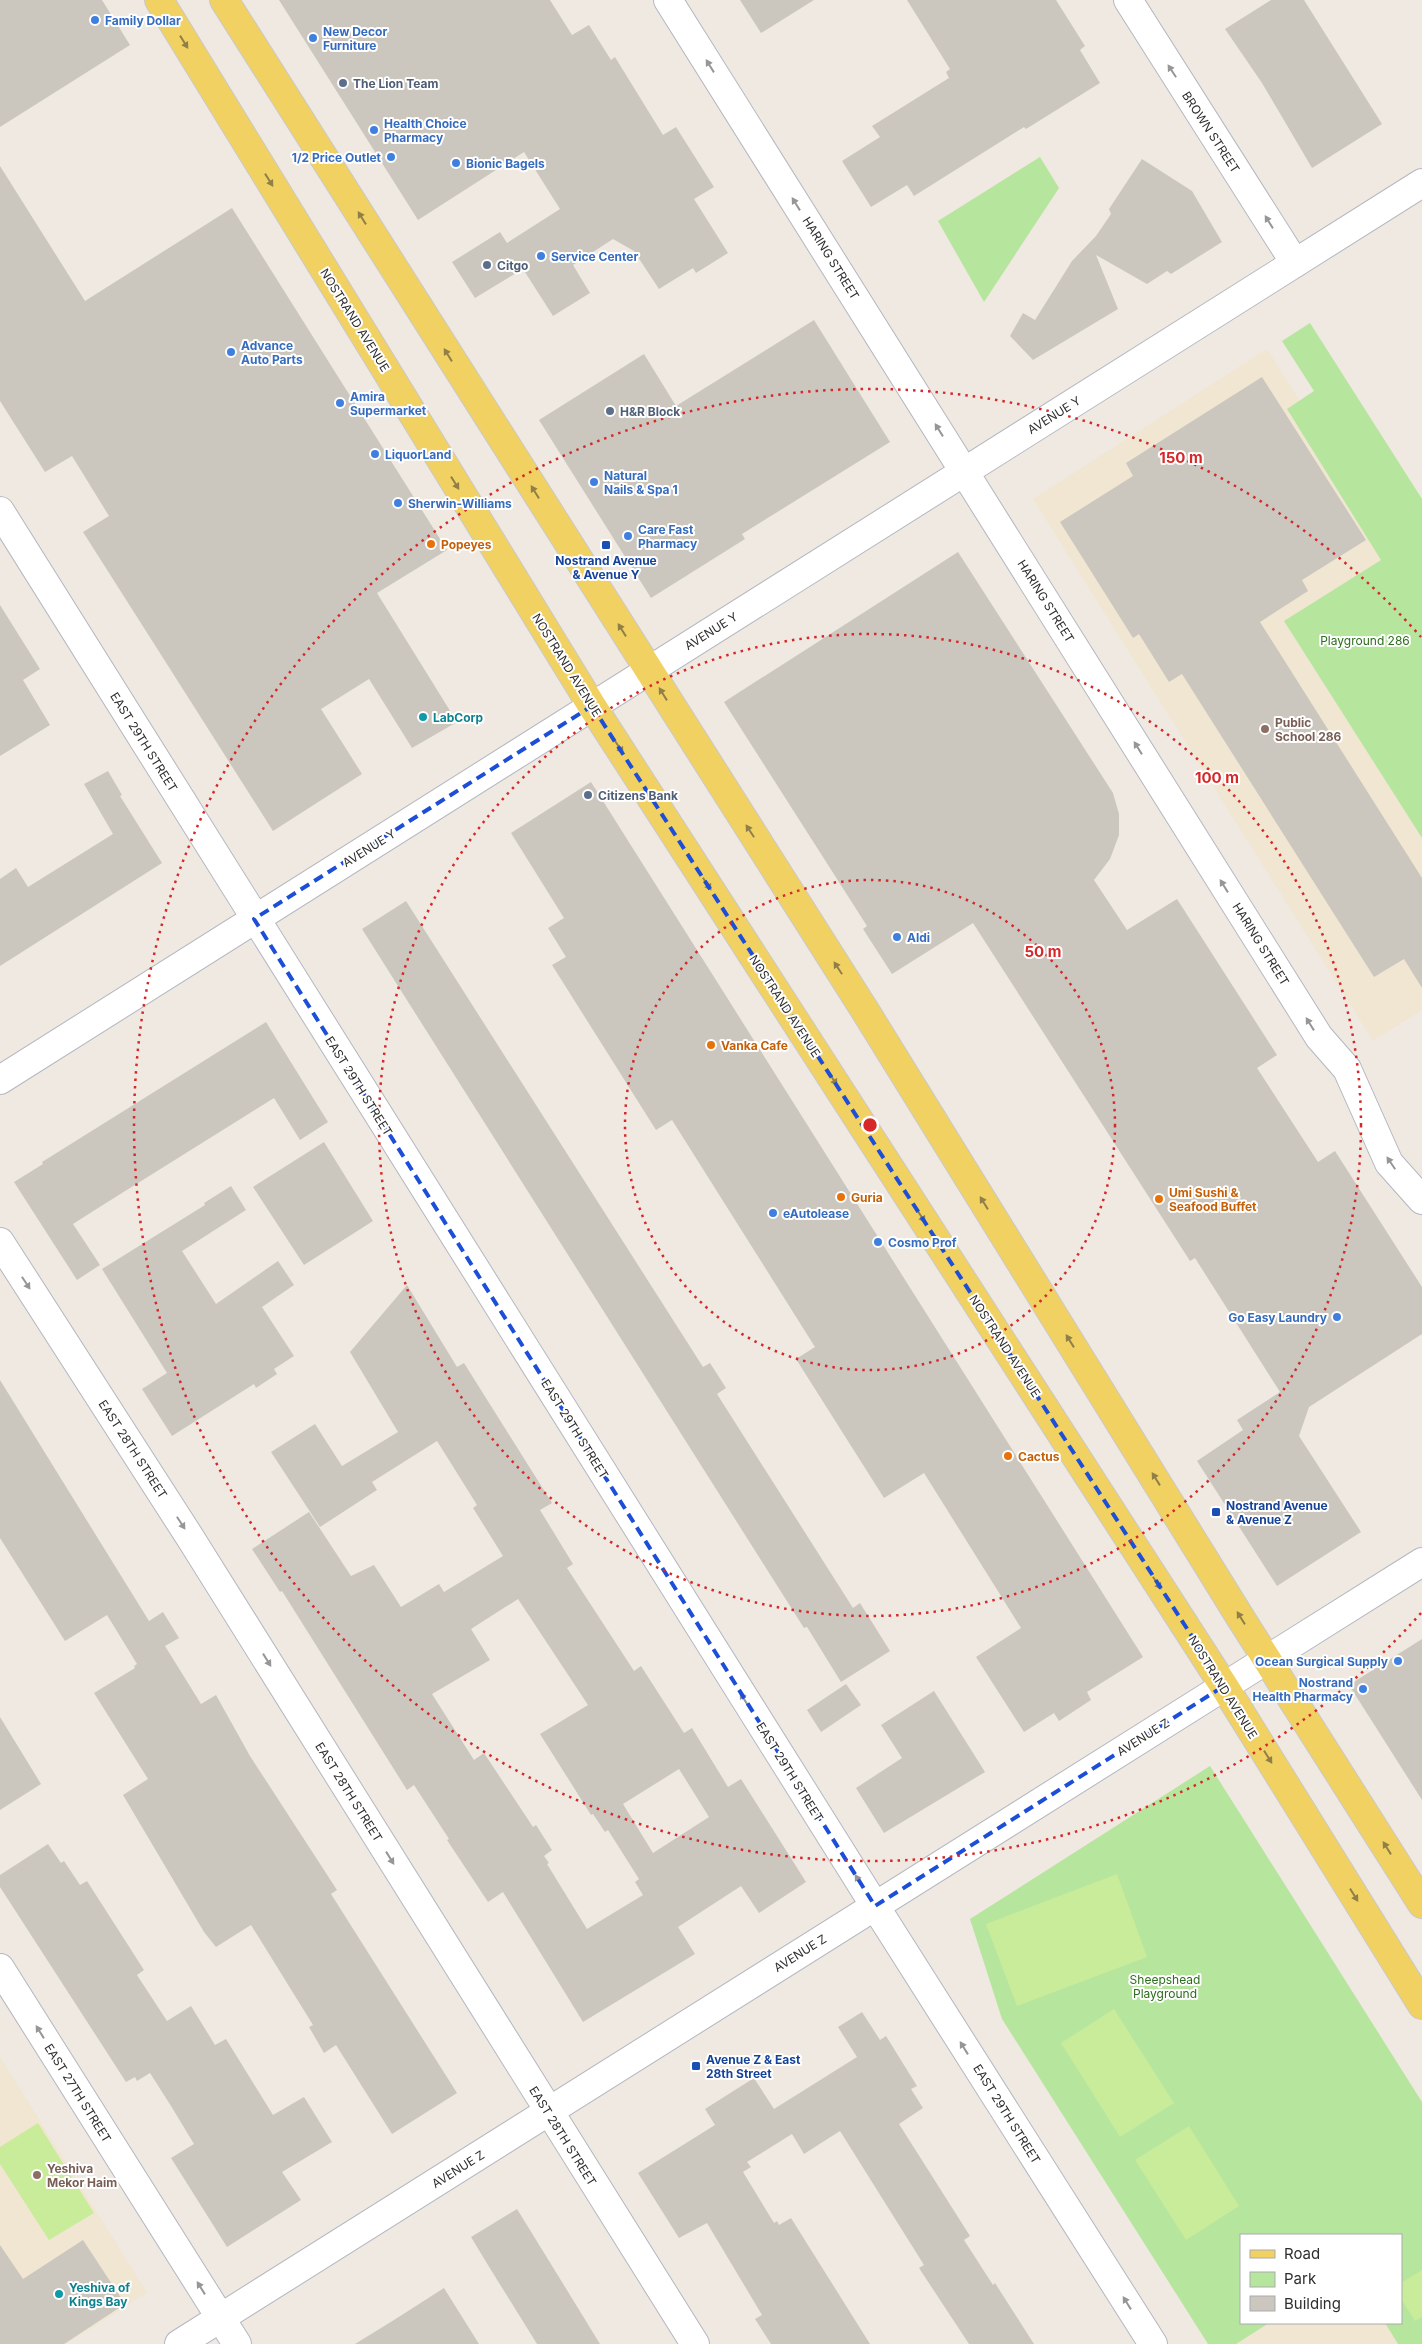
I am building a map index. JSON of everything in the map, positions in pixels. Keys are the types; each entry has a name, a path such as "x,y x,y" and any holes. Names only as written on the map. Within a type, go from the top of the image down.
{"main road":[{"name":"NOSTRAND AVENUE","path":"159,0 592,706 1224,1686 1422,2005"},
{"path":"224,0 864,1009 1267,1659 1422,1904"}],"street":[{"name":"HARING STREET","path":"668,0 1319,1037 1347,1069 1389,1163 1422,1200"},
{"name":"BROWN STREET","path":"1128,0 1295,263"},
{"name":"AVENUE Y","path":"0,1080 1422,183"},
{"name":"EAST 29TH STREET","path":"0,511 254,920 1153,2344"},
{"name":"EAST 28TH STREET","path":"0,1242 191,1539 695,2344"},
{"name":"AVENUE Z","path":"179,2344 1422,1562"},
{"name":"EAST 27TH STREET","path":"0,1968 236,2344"}],"highlighted area":[{"path":"592,706 1224,1686 875,1906 254,919"}],"shaded area":[{"name":"Public School 286","path":"1267,349 1300,401 1287,410 1381,560 1284,621 1422,838 1422,1010 1373,1041 1033,499"},
{"name":"Yeshiva Mekor Haim","path":"0,2057 147,2293 66,2344 0,2344"},
{"path":"1267,2324 1386,2324 1398,2344 1236,2344"}],"green space":[{"path":"1040,157 1059,188 984,302 938,221"},
{"name":"Playground 286","path":"1310,323 1422,499 1422,838 1284,621 1381,560 1287,409 1314,391 1282,341"},
{"name":"Sheepshead Playground","path":"1210,1766 1422,2102 1422,2344 1398,2344 1386,2324 1402,2324 1402,2234 1240,2234 1240,2324 1267,2324 1236,2344 1208,2344 1002,2019 970,1919"},
{"path":"1117,1874 1147,1957 1017,2006 986,1924"},
{"path":"1114,2009 1174,2103 1120,2137 1061,2043"},
{"path":"38,2123 94,2213 49,2240 0,2164 0,2147"},
{"path":"1189,2126 1239,2206 1186,2240 1135,2160"},
{"path":"1422,2270 1422,2317 1415,2321 1402,2301 1402,2282"}],"building":[{"path":"0,0 102,0 130,45 0,127"},
{"path":"279,0 550,0 572,35 589,25 611,60 615,57 663,135 676,127 714,187 694,199 728,253 696,273 693,268 659,289 634,251 613,239 573,265 590,293 553,316 523,269 475,298 452,262 500,232 507,243 560,209 524,152 418,220"},
{"path":"740,0 814,0 761,33"},
{"path":"907,0 1056,0 1085,46 1080,50 1100,83 1026,129 1024,127 914,196 907,185 871,207 842,161 880,137 872,126 949,78 946,72 950,69"},
{"path":"1271,0 1304,0 1382,124 1312,168 1262,83 1225,29"},
{"path":"1142,159 1192,191 1222,242 1171,274 1167,271 1147,284 1096,255 1118,309 1033,360 1010,336 1023,313 1035,320 1072,261 1096,236 1111,214 1109,209"},
{"path":"0,166 85,301 232,208 447,550 377,593 457,722 412,748 369,679 321,709 362,774 273,831 83,532 109,516 72,456 45,472 0,401"},
{"path":"814,320 890,442 742,534 745,539 651,598 539,420 644,354 676,406"},
{"name":"Public School 286","path":"1262,377 1366,540 1302,580 1308,591 1260,622 1422,878 1422,988 1404,959 1374,977 1182,674 1169,682 1139,634 1133,638 1060,522 1133,476 1126,463"},
{"path":"958,552 1113,793 1119,814 1119,835 1110,859 1094,880 1127,930 1177,899 1277,1055 1257,1068 1318,1162 1335,1151 1422,1287 1422,1334 1309,1407 1299,1436 1361,1532 1277,1586 1197,1461 1243,1430 1237,1420 1280,1392 1195,1258 1190,1261 973,923 892,974 863,929 867,926 724,702"},
{"path":"0,605 40,669 23,680 50,725 0,756"},
{"path":"108,771 122,795 120,796 162,863 0,966 0,879 16,868 28,887 113,834 84,784"},
{"path":"591,782 1143,1657 1087,1692 1091,1700 1059,1721 1054,1713 1024,1732 976,1657 1021,1628 924,1473 884,1498 796,1359 815,1347 672,1120 656,1130 552,965 566,957 548,928 564,918 511,833"},
{"path":"406,901 703,1367 710,1363 726,1388 717,1394 853,1608 860,1603 890,1651 841,1682 807,1627 804,1628 362,929"},
{"path":"266,1022 328,1122 300,1140 274,1098 106,1203 73,1224 100,1265 77,1280 14,1182 43,1164 42,1162"},
{"path":"324,1142 373,1221 304,1265 253,1187"},
{"path":"231,1186 246,1210 182,1251 216,1304 278,1261 294,1285 262,1307 294,1356 274,1369 277,1374 256,1388 254,1384 172,1436 142,1389 167,1373 102,1269 205,1205 204,1203"},
{"path":"407,1285 457,1367 464,1363 552,1503 540,1510 573,1564 567,1568 634,1671 641,1666 684,1733 692,1728 728,1787 741,1779 806,1882 759,1913 741,1886 678,1927 695,1954 583,2022 503,1892 488,1902 447,1840 449,1839 414,1785 407,1790 282,1591 280,1592 252,1549 309,1512 351,1576 374,1565 401,1607 439,1584 444,1592 503,1556 473,1508 477,1505 437,1441 372,1482 377,1490 320,1527 271,1452 315,1424 342,1466 398,1432 350,1352","holes":["518,1599 588,1705 540,1734 591,1815 593,1814 605,1832 608,1830 639,1879 635,1882 643,1895 587,1929 547,1864 549,1863 544,1856 552,1850 536,1825 533,1827 484,1753 474,1760 432,1694 490,1660 471,1629","679,1769 709,1817 653,1853 623,1804"]},
{"path":"0,1380 149,1621 163,1612 179,1638 165,1646 201,1704 216,1695 250,1756 337,1890 331,1894 457,2093 392,2134 336,2045 324,2053 309,2027 313,2025 251,1925 216,1947 204,1932 123,1795 148,1779 94,1693 135,1668 134,1666 137,1664 107,1615 65,1641 0,1538"},
{"path":"1422,1639 1422,1800 1349,1685"},
{"path":"846,1684 861,1705 821,1732 807,1710"},
{"path":"934,1691 985,1772 884,1833 856,1788 902,1758 881,1725"},
{"path":"0,1717 41,1784 0,1810"},
{"path":"48,1844 61,1863 64,1861 80,1885 87,1881 144,1970 137,1975 167,2021 191,2006 215,2045 226,2039 273,2115 304,2097 332,2142 282,2172 301,2200 227,2247 171,2158 194,2144 171,2106 150,2073 137,2081 135,2077 126,2082 0,1887 0,1875"},
{"path":"862,2012 880,2040 886,2036 917,2086 911,2089 923,2108 899,2124 970,2236 964,2240 993,2285 995,2283 1034,2344 969,2344 919,2268 924,2265 840,2131 804,2154 792,2134 747,2162 751,2167 743,2172 774,2223 777,2221 779,2225 791,2218 870,2344 771,2344 755,2319 762,2315 707,2223 679,2238 638,2173 715,2125 705,2109 754,2078 774,2109 857,2057 838,2027"},
{"path":"517,2209 600,2344 537,2344 491,2270 471,2237"},
{"name":"Yeshiva of Kings Bay","path":"83,2240 125,2304 64,2344 0,2344 0,2245 23,2279"},
{"path":"444,2288 479,2344 355,2344 394,2320"}],"place":[{"name":"Family Dollar","path":"95,20"},
{"name":"New Decor Furniture","path":"313,38"},
{"name":"The Lion Team","path":"343,83"},
{"name":"Health Choice Pharmacy","path":"374,130"},
{"name":"1/2 Price Outlet","path":"391,157"},
{"name":"Bionic Bagels","path":"456,163"},
{"name":"Service Center","path":"541,256"},
{"name":"Citgo","path":"487,265"},
{"name":"Advance Auto Parts","path":"231,352"},
{"name":"Amira Supermarket","path":"340,403"},
{"name":"H&R Block","path":"610,411"},
{"name":"LiquorLand","path":"375,454"},
{"name":"Natural Nails & Spa 1","path":"594,482"},
{"name":"Sherwin-Williams","path":"398,503"},
{"name":"Care Fast Pharmacy","path":"628,536"},
{"name":"Popeyes","path":"431,544"},
{"name":"Nostrand Avenue & Avenue Y","path":"606,545"},
{"name":"LabCorp","path":"423,717"},
{"name":"Public School 286","path":"1265,729"},
{"name":"Citizens Bank","path":"588,795"},
{"name":"Aldi","path":"897,937"},
{"name":"Vanka Cafe","path":"711,1045"},
{"name":"Guria","path":"841,1197"},
{"name":"Umi Sushi & Seafood Buffet","path":"1159,1199"},
{"name":"eAutolease","path":"773,1213"},
{"name":"Cosmo Prof","path":"878,1242"},
{"name":"Go Easy Laundry","path":"1337,1317"},
{"name":"Cactus","path":"1008,1456"},
{"name":"Nostrand Avenue & Avenue Z","path":"1216,1512"},
{"name":"Ocean Surgical Supply","path":"1398,1661"},
{"name":"Nostrand Health Pharmacy","path":"1363,1689"},
{"name":"Avenue Z & East 28th Street","path":"696,2066"},
{"name":"Yeshiva Mekor Haim","path":"37,2175"},
{"name":"Yeshiva of Kings Bay","path":"59,2294"}]}
